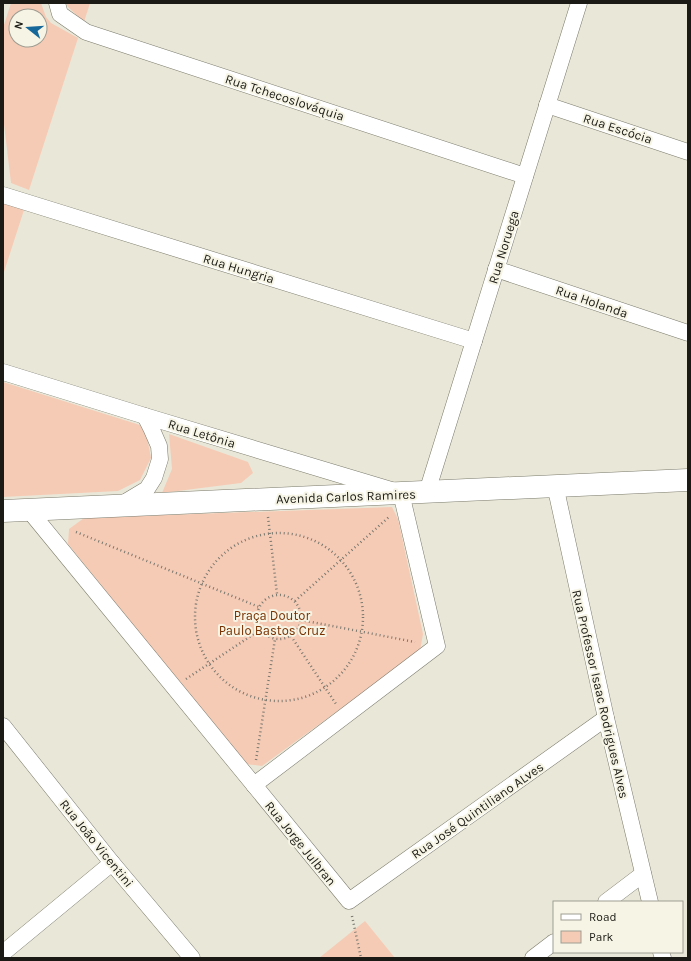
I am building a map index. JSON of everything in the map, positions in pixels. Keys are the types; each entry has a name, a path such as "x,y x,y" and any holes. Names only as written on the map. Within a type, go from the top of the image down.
{"main road":[{"name":"Avenida Carlos Ramires","path":"3,511 688,480"}],"street":[{"name":"Rua Tchecoslováquia","path":"57,3 60,14 86,32 525,176"},
{"name":"Rua Noruega","path":"427,492 547,105 574,4"},
{"name":"Rua Escócia","path":"547,105 688,152"},
{"name":"Rua Hungria","path":"3,195 474,341"},
{"name":"Rua Holanda","path":"496,269 688,333"},
{"name":"Rua Letônia","path":"3,372 401,493"},
{"path":"121,505 148,489 154,478 160,459 159,446 145,416"},
{"name":"Rua Professor Isaac Rodrigues Alves","path":"555,485 606,718 650,901"},
{"path":"28,510 254,785 437,646 401,493"},
{"name":"Rua José Quintiliano ALves","path":"349,902 606,718"},
{"name":"Rua João Vicentini","path":"3,726 112,863 192,958"},
{"name":"Rua Jorge Julbran","path":"254,785 349,902"},
{"path":"3,953 112,863"},
{"path":"607,901 643,874"},
{"path":"533,958 553,943"}],"path":[{"path":"267,514 277,594"},
{"path":"295,601 391,516"},
{"path":"75,538 76,532 79,528"},
{"path":"76,532 259,607"},
{"path":"270,533 291,533 312,539 327,548 341,560 353,578 359,593 362,603 362,615 360,639 346,667 336,678 314,693 299,698 274,701 248,695 234,688 218,675 209,663 201,647 197,637 196,626 197,600 202,584 212,566 222,555 241,542 253,537 270,533"},
{"path":"277,594 286,595 295,601 300,610 301,620 299,626 291,636 275,639 266,635 260,630 257,623 257,612 265,599 269,596 277,594"},
{"path":"301,620 418,642"},
{"path":"184,680 260,630"},
{"path":"291,636 337,706"},
{"path":"256,760 275,639"},
{"path":"252,758 262,760"},
{"path":"349,902 361,958"}],"green space":[{"path":"11,3 41,3 43,8 9,8"},
{"path":"66,3 90,3 84,22 68,7"},
{"path":"8,12 8,48 48,48 48,19 51,23 78,38 29,190 11,183 3,116 3,28"},
{"path":"3,204 24,210 3,275"},
{"path":"3,382 140,425 147,437 151,458 140,480 118,491 3,497"},
{"path":"169,434 248,462 253,473 241,483 162,493 172,469"},
{"name":"Praça Doutor Paulo Bastos Cruz","path":"392,507 398,519 423,634 420,651 262,766 245,764 68,544 69,529 84,518"},
{"path":"365,921 395,958 319,958"}]}
